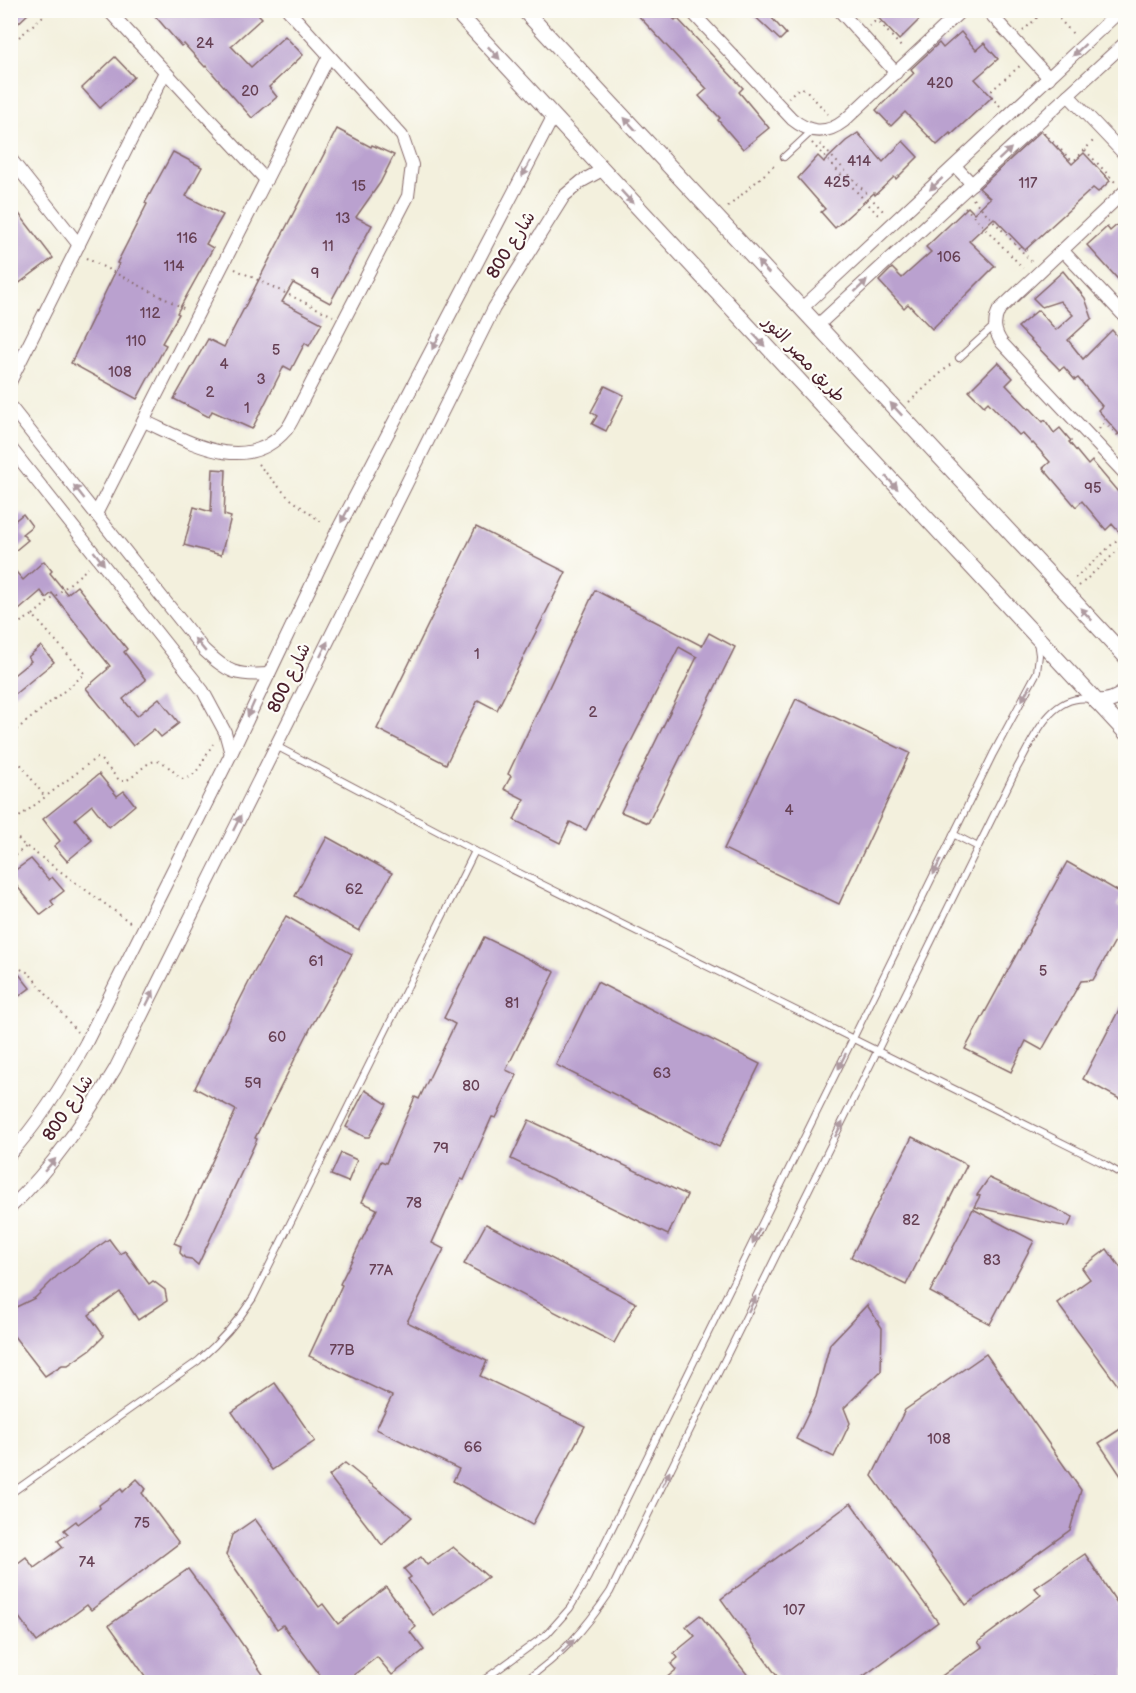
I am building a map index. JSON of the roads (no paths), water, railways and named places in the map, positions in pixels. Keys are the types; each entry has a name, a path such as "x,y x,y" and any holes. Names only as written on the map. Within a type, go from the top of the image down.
{"street":[{"path":"108,10 266,180"},
{"path":"144,421 203,448 225,454 248,453 270,444 287,429 408,196 412,165 402,136 288,10"},
{"name":"طريق مصر النور","path":"455,10 1125,733"},
{"name":"طريق مصر النور","path":"524,10 1125,657"},
{"path":"690,10 809,134 830,130 838,125 962,10"},
{"path":"839,10 896,73"},
{"path":"987,10 1049,78"},
{"path":"802,308 1121,10"},
{"path":"818,325 1125,42"},
{"path":"96,514 329,56"},
{"path":"10,382 165,72"},
{"path":"1068,95 1125,156"},
{"name":"شارع 800","path":"10,1154 33,1128 62,1087 86,1043 231,754 336,533 553,117"},
{"path":"10,158 77,249"},
{"path":"956,166 965,191"},
{"name":"شارع 800","path":"10,1208 56,1157 87,1114 115,1069 494,308 564,196 582,181 602,170"},
{"path":"1125,191 999,309 995,326 1002,343 1125,475"},
{"path":"1062,250 1125,318"},
{"path":"10,406 204,650 222,667 245,676 269,674"},
{"path":"10,447 203,691 225,732 231,754"},
{"path":"1096,702 1119,697 1125,691"}],"lane":[{"path":"784,157 809,134"},
{"path":"958,358 995,326"},
{"path":"482,1683 547,1634 570,1608 588,1577 953,834 1037,672 1039,655 1036,638"},
{"path":"523,1683 564,1652 589,1624 610,1592 1017,768 1054,709 1065,701 1073,699 1081,698 1096,702"},
{"path":"276,746 475,851 1101,1162 1125,1178"},
{"path":"953,834 978,847"},
{"path":"10,1494 198,1361 238,1322 253,1298 475,851"}]}
